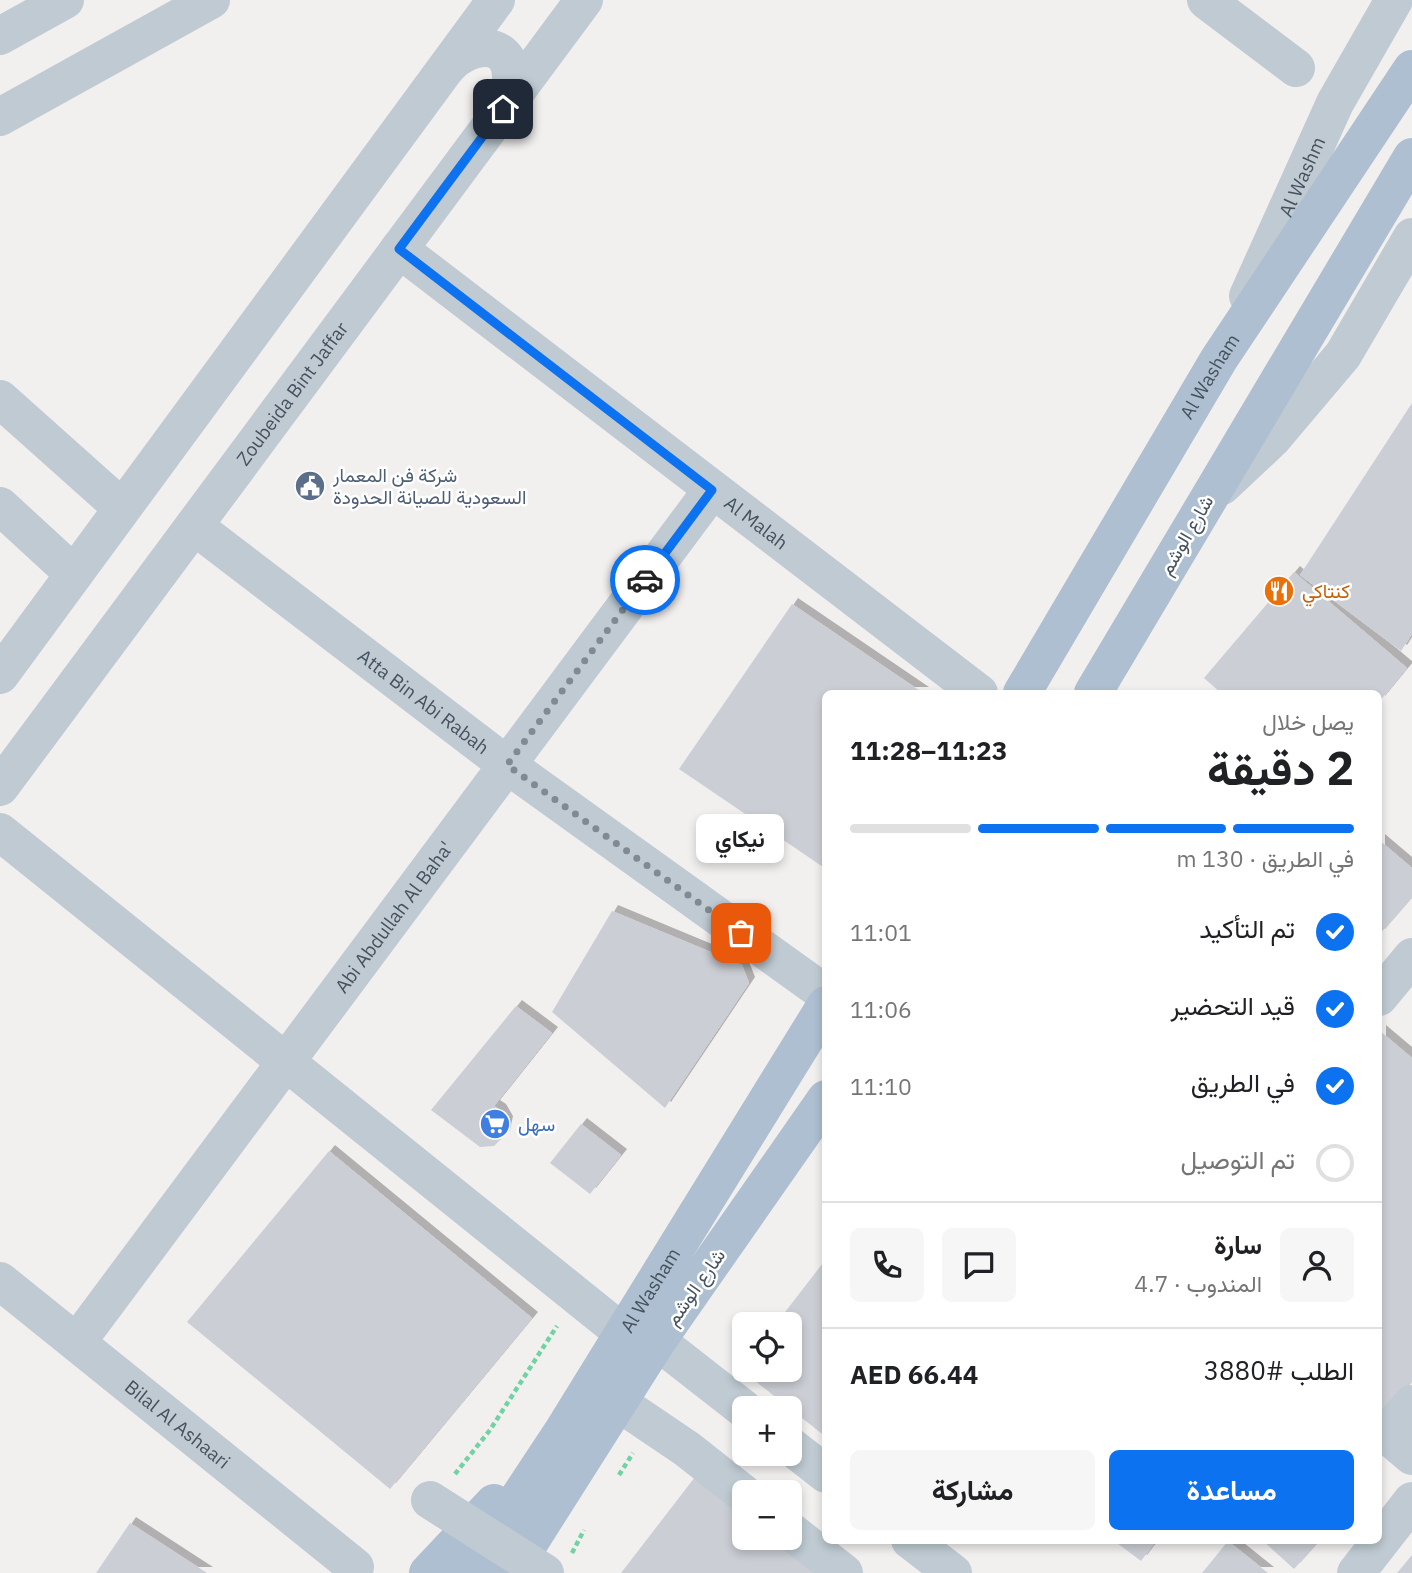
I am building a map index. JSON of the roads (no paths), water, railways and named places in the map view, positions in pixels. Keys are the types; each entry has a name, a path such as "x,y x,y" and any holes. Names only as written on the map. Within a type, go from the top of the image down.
{"main road":[{"name":"Al Washam","path":"1024,690 1219,359 1412,69"},
{"name":"شارع الوشم","path":"1095,690 1412,157"},
{"name":"Al Washam","path":"469,1573 563,1431 640,1337 822,1011"},
{"name":"شارع الوشم","path":"570,1478 619,1403 640,1337 822,1104"},
{"path":"428,1573 563,1431"},
{"path":"510,1573 570,1478"},
{"path":"530,1573 570,1478"}],"street":[{"path":"0,36 65,0"},
{"path":"0,117 211,0"},
{"path":"0,675 496,0"},
{"path":"555,0 562,0"},
{"name":"Zoubeida Bint Jaffar","path":"0,787 584,0"},
{"path":"1206,0 1296,68"},
{"name":"Al Washm","path":"1219,359 1335,103 1394,0"},
{"path":"443,71 457,56 472,47 490,48 505,58 512,75 503,109"},
{"path":"1205,502 1272,439 1343,355 1412,236"},
{"name":"Al Malah","path":"399,249 975,690"},
{"path":"0,399 122,508"},
{"name":"Abi Abdullah Al Baha'","path":"77,1342 712,490"},
{"path":"0,506 74,574"},
{"name":"Atta Bin Abi Rabah","path":"194,526 507,765 822,990"},
{"path":"0,832 287,1060 577,1296 732,1401"},
{"name":"Bilal Al Ashaari","path":"0,1281 355,1567"},
{"path":"619,1403 732,1485"},
{"path":"1392,1439 1412,1404"},
{"path":"802,1455 822,1471"},
{"path":"430,1500 545,1573"},
{"path":"1382,1540 1412,1501"},
{"path":"802,1540 844,1573"},
{"path":"915,1544 953,1573"},
{"path":"1356,1573 1379,1544"}],"place":[{"name":"شركة فن المعمار السعودية للصيانة الحدودة","path":"310,486"},
{"name":"كنتاكي","path":"1279,591"},
{"name":"نيكاي","path":"741,933"},
{"name":"سهل","path":"495,1124"}]}
